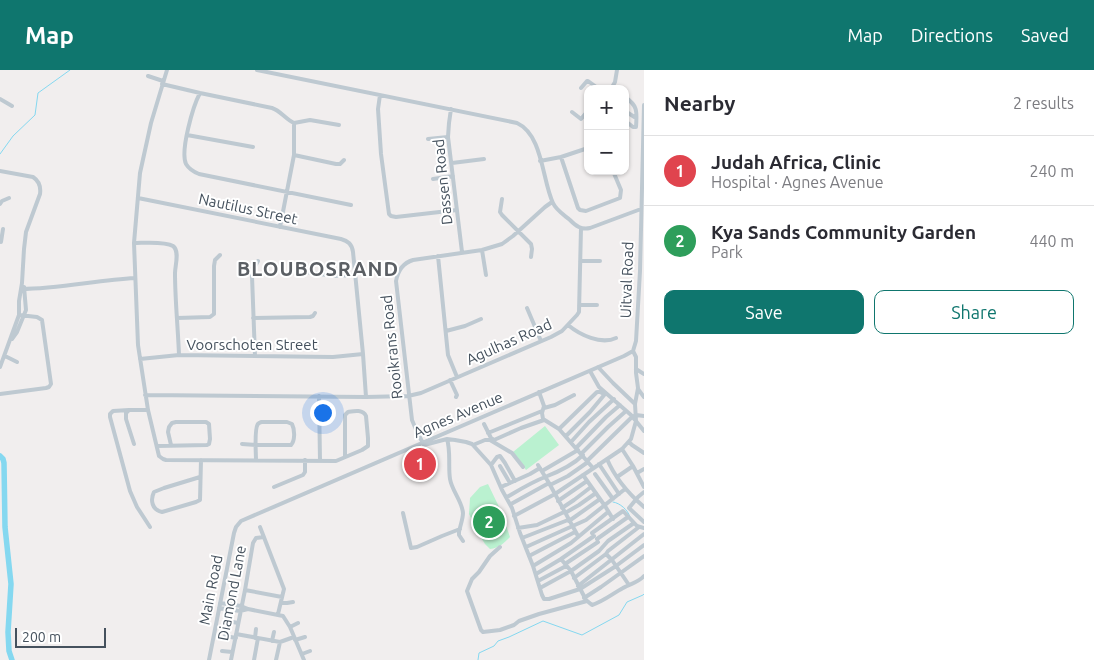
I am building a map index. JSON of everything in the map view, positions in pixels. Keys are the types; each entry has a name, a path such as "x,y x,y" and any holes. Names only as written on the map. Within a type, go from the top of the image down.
{"street":[{"path":"167,70 151,123 140,173 134,243 137,332 140,359 145,395 159,456 162,459 334,461 345,457 362,450 368,446 366,416 362,412 348,412 345,415 345,457"},
{"path":"257,70 521,124 532,136 552,202 573,223 581,228 590,228 641,209"},
{"path":"614,85 617,70"},
{"path":"148,76 200,93 272,108 294,123 310,120 338,125"},
{"path":"581,88 587,81 594,85"},
{"path":"200,93 192,111 187,135 185,158 187,165 193,171 199,174 351,205"},
{"path":"380,95 378,107 379,127 389,214 396,217 457,210"},
{"path":"0,99 12,106"},
{"path":"629,100 635,105 636,126 634,128 629,124"},
{"name":"Uitval Road","path":"638,388 636,357 633,350 636,341 640,271 644,105"},
{"name":"Dassen Road","path":"451,109 448,137 462,252"},
{"path":"572,112 581,119 584,116"},
{"path":"629,114 636,118"},
{"path":"280,227 294,155 294,123"},
{"path":"187,135 253,147"},
{"path":"428,139 448,137"},
{"path":"540,161 561,157 584,149"},
{"path":"294,155 336,164 340,164 344,160"},
{"path":"561,157 578,208 582,211 620,198 621,190 615,175"},
{"path":"452,163 484,159"},
{"path":"0,171 32,178 36,180 40,189 26,232 22,283 26,308 0,367"},
{"path":"433,179 453,176"},
{"path":"0,204 9,198"},
{"name":"Nautilus Street","path":"138,198 344,240 349,242 353,249 355,274"},
{"path":"502,200 500,212 503,218 531,244 531,257"},
{"name":"Rooikrans Road","path":"422,443 412,420 408,396 396,281 397,275 403,265 409,261 482,250 504,243 552,202"},
{"name":"Agulhas Road","path":"145,395 366,397 408,396 420,393 542,341 560,332 568,325 577,315 579,305 581,228"},
{"path":"1,242 3,229"},
{"path":"134,243 158,243 172,246 176,249 175,274 179,356"},
{"path":"482,250 486,275"},
{"path":"177,318 210,317 214,314 214,260 220,255"},
{"path":"438,256 448,355 457,377"},
{"path":"255,356 252,273 258,261"},
{"path":"580,261 600,261"},
{"path":"304,272 333,276 355,274 366,397"},
{"path":"23,289 51,288 135,278"},
{"path":"579,305 597,305"},
{"path":"528,308 542,341"},
{"path":"253,318 310,317 315,313"},
{"path":"0,394 46,388 51,384 42,320 37,317 22,315"},
{"path":"446,330 465,326 481,319"},
{"path":"568,325 587,337 607,340 616,338"},
{"name":"Agnes Avenue","path":"237,525 244,520 590,371 633,350"},
{"name":"Voorschoten Street","path":"140,359 179,356 333,357 363,354"},
{"path":"4,356 17,362"},
{"path":"598,367 635,404"},
{"path":"636,370 644,374"},
{"path":"590,371 605,394"},
{"path":"450,380 457,395 456,398"},
{"path":"637,383 642,383"},
{"path":"638,388 634,416 644,432"},
{"path":"638,388 644,397"},
{"path":"539,392 544,420 566,436 593,468"},
{"path":"559,430 597,392 614,399 634,416 644,416"},
{"path":"566,436 605,394"},
{"path":"488,433 574,395"},
{"path":"319,396 320,461"},
{"path":"571,442 614,399"},
{"path":"507,496 578,460 579,452 606,417 620,404"},
{"path":"148,410 113,410 110,417 130,491 150,527"},
{"path":"128,410 126,417 134,444"},
{"path":"501,487 579,452 626,411"},
{"path":"511,504 568,476 588,461 634,416"},
{"path":"484,424 492,440 494,440 544,420"},
{"path":"514,516 555,494 622,450 634,432 636,421"},
{"path":"157,446 204,446 208,444 210,439 209,424 206,422 172,423 168,432 170,445"},
{"path":"242,444 256,445 289,446 293,442 293,426 291,423 259,422 256,428 256,445 256,460"},
{"path":"447,439 449,446 450,482 463,514 459,535 463,541"},
{"path":"422,443 426,446 447,439 462,441 473,445 490,465 511,504 518,528 530,556 542,597 546,600 575,592 644,534"},
{"path":"473,445 490,440 512,453 523,467"},
{"path":"629,442 644,453"},
{"path":"622,450 644,487"},
{"path":"490,465 500,456 506,463 512,482"},
{"path":"200,477 157,490 153,493 153,505 158,511 162,512 197,502 200,498 201,460"},
{"path":"274,487 303,475 304,460"},
{"path":"607,460 625,489 644,507"},
{"path":"599,464 620,494"},
{"path":"500,466 512,482"},
{"path":"617,477 632,466"},
{"path":"540,468 576,534"},
{"path":"636,473 644,468"},
{"path":"594,474 613,499"},
{"path":"583,475 613,519"},
{"path":"558,501 588,481"},
{"path":"564,511 591,487"},
{"path":"526,547 586,520 625,489"},
{"path":"644,492 629,509 644,522"},
{"path":"518,528 537,525 579,505 596,493"},
{"path":"522,538 569,520 600,499"},
{"path":"538,581 566,565 623,511 639,527 644,528"},
{"path":"530,556 590,527 608,512"},
{"path":"403,513 411,548 417,548 460,529"},
{"path":"536,574 628,517"},
{"path":"540,588 570,571 599,551 602,546 634,522"},
{"name":"Main Road","path":"209,660 237,525"},
{"path":"590,527 595,538 602,546"},
{"path":"574,578 639,527"},
{"path":"260,528 283,588 280,615"},
{"path":"533,566 570,543 576,534"},
{"name":"Diamond Lane","path":"231,660 253,541 256,538 264,537"},
{"path":"579,587 616,566 644,545"},
{"path":"500,547 490,556 480,572 472,579 467,591 483,632 514,626 519,621 538,614 586,600 644,556"},
{"path":"606,554 629,585"},
{"path":"561,559 590,605 608,598 644,576"},
{"path":"245,590 282,597"},
{"path":"281,603 293,602"},
{"path":"220,605 241,606 280,615 290,627 304,660"},
{"path":"220,605 240,611 248,608"},
{"path":"228,621 238,623"},
{"path":"290,627 298,623"},
{"path":"254,660 256,629"},
{"path":"272,641 274,632"},
{"path":"225,636 280,642 305,637"},
{"path":"276,660 280,642"},
{"path":"222,651 232,652"},
{"path":"302,654 310,651"}],"green space":[{"path":"545,426 559,445 526,470 513,452"},
{"path":"488,484 501,511 510,537 499,546 490,549 480,536 469,514 470,498 480,487"}],"waterway":[{"path":"0,154 13,136 35,115 38,93 70,70"},
{"path":"0,456 4,463 5,527 11,584 8,632 9,651 12,660"},
{"path":"613,502 623,507 630,517"},
{"path":"478,660 479,653 494,646 498,641 543,621 582,635 619,615 627,602 644,594"}],"place":[{"name":"Judah Africa, Clinic","path":"420,464"},
{"name":"Kya Sands Community Garden","path":"489,522"}],"district":[{"name":"BLOUBOSRAND","path":"318,269"}]}
